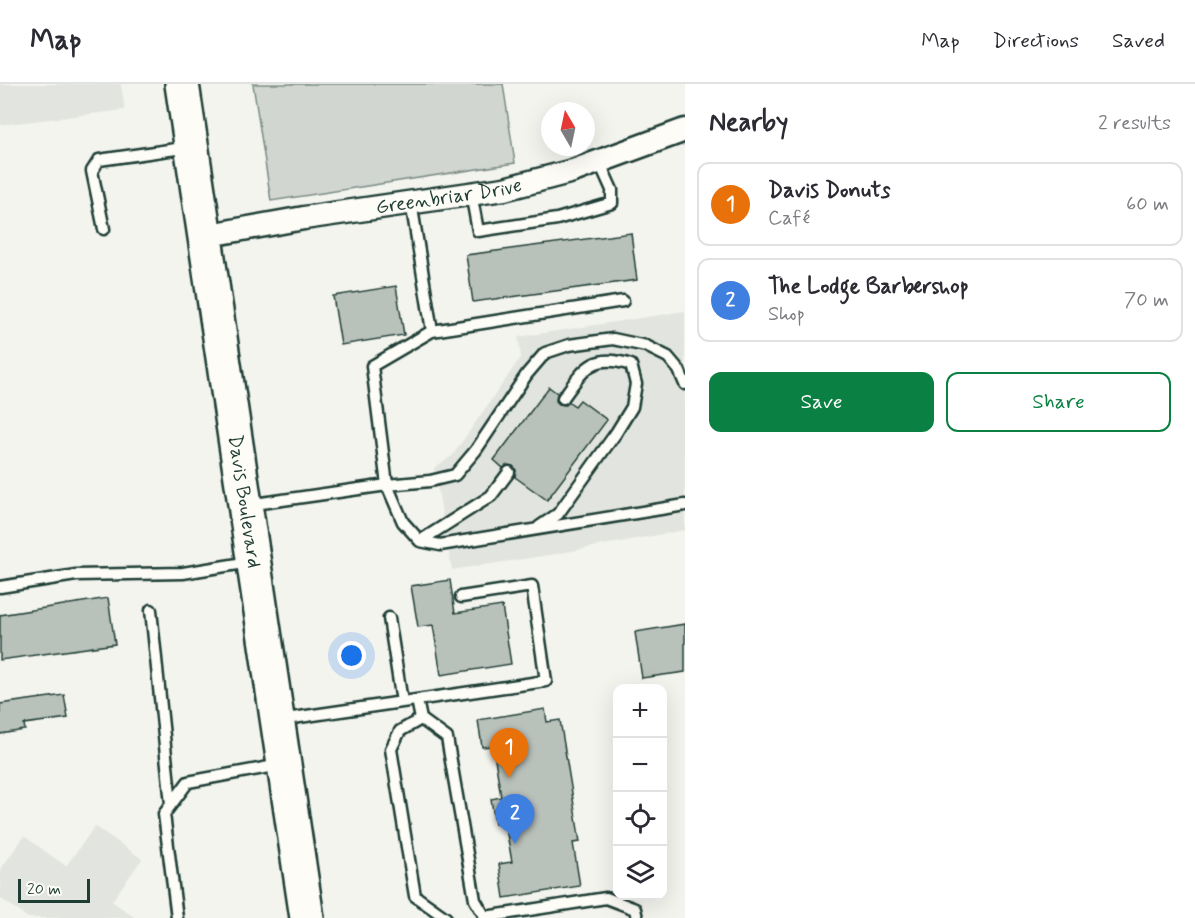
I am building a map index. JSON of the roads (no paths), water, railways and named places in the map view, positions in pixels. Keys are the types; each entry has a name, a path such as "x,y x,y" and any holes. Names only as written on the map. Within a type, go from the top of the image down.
{"main road":[{"name":"Davis Boulevard","path":"182,84 307,918"}],"street":[{"name":"Greenbriar Drive","path":"204,236 304,218 504,189 573,171 685,130"}],"lane":[{"path":"104,229 92,171 99,160 192,147"},
{"path":"471,193 478,231 557,219 612,203 612,190 599,161"},
{"path":"411,202 432,331"},
{"path":"623,301 432,331 372,366 387,485 404,522 420,541 440,545 685,505"},
{"path":"244,505 430,481 455,475 476,450 545,353 569,345 613,339 646,346 668,357 682,370 685,384"},
{"path":"536,529 558,514 632,407 636,384 631,365 616,360 597,361 579,377 563,398"},
{"path":"420,541 491,496 509,472"},
{"path":"0,587 76,576 183,573 253,562"},
{"path":"276,721 546,681 532,586 461,597"},
{"path":"151,610 171,804"},
{"path":"389,618 402,702"},
{"path":"417,700 421,719 447,738 475,900 483,917 606,898 635,909 636,918"},
{"path":"421,719 400,731 391,749 416,896 446,918"},
{"path":"177,918 164,814 188,782 283,764"}],"place":[{"name":"Davis Donuts","path":"509,778"},
{"name":"The Lodge Barbershop","path":"515,844"}]}
